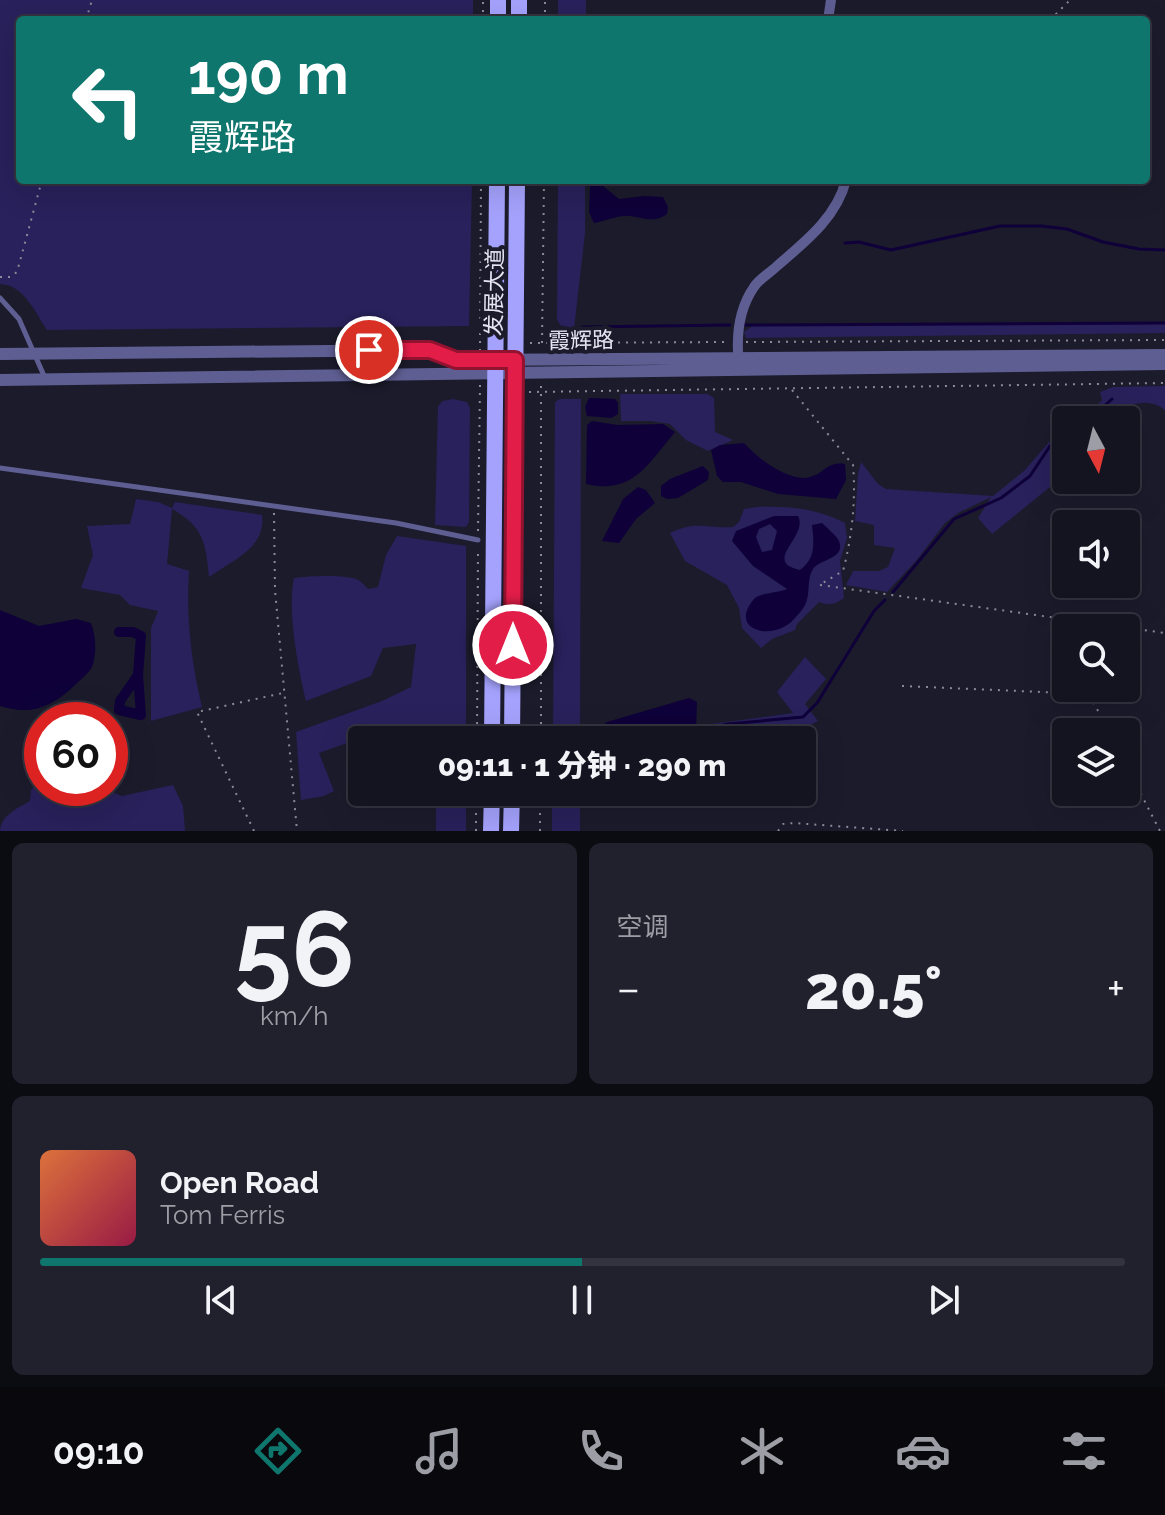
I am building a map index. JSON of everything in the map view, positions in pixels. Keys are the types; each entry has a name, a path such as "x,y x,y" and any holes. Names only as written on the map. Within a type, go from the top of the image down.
{"main road":[{"name":"发展大道","path":"492,726 487,367 497,184"},
{"name":"发展大道","path":"512,726 517,184"},
{"path":"491,831 492,806"},
{"path":"511,831 512,806"}],"street":[{"path":"738,363 737,342 743,308 754,286 816,231 839,202 845,184"},
{"name":"霞辉路","path":"0,354 430,350 487,367"},
{"name":"霞辉路","path":"0,380 487,367 515,359 542,367 1165,355"},
{"name":"霞辉路","path":"738,363 1165,364"}],"lane":[{"path":"0,298 19,319 46,379"},
{"path":"0,468 396,523 478,540"}],"path":[{"path":"1054,16 1070,0"},
{"path":"0,277 10,277 17,272 41,184"},
{"path":"477,726 478,540 487,367 481,184"},
{"path":"541,726 544,184"},
{"path":"515,359 542,343 1165,340"},
{"path":"515,393 1165,383"},
{"path":"791,388 853,465 851,540 843,571 820,585 1165,633"},
{"path":"274,507 275,590 297,831"},
{"path":"902,686 1052,692"},
{"path":"254,831 197,712 284,693"},
{"path":"1140,792 1160,831"},
{"path":"476,806 476,831"},
{"path":"540,806 540,831"},
{"path":"778,831 783,824 794,823 903,831"}],"shaded area":[{"path":"0,0 473,0 473,16 16,16 16,184 472,184 469,326 47,330 22,294 0,284"},
{"path":"558,0 586,0 586,16 558,16"},
{"path":"558,184 585,184 585,233 574,329 560,325 557,319"},
{"path":"602,185 619,199 663,197 668,207 667,214 653,219 624,216 594,223 589,212 590,186"},
{"path":"1165,323 1165,333 746,338 744,332 754,325"},
{"path":"1165,386 1165,410 1145,403 1096,406 1102,400 1100,392 1113,387"},
{"path":"620,394 708,394 714,398 715,432 733,440 708,451 686,440 670,424 621,421"},
{"path":"589,398 615,399 618,414 611,418 587,416 585,407"},
{"path":"453,399 467,402 470,408 469,522 466,527 435,525 438,406 443,401"},
{"path":"560,399 581,399 580,726 553,726 555,402"},
{"path":"592,421 618,425 663,424 675,432 647,465 628,481 602,486 586,484 587,425"},
{"path":"1050,441 1052,485 992,534 978,518 991,497 945,523 887,592 846,585 853,571 879,571 888,567 895,548 874,545 874,525 855,521 861,462 878,484 886,489 993,496 1025,470"},
{"path":"744,443 783,473 810,477 834,464 845,464 846,480 836,499 778,494 741,482 723,482 717,476 711,450 720,445"},
{"path":"703,466 709,472 708,480 678,498 661,496 661,486 670,479"},
{"path":"638,487 646,490 655,503 636,519 619,543 602,541 623,499"},
{"path":"136,499 158,502 172,508 175,502 262,515 262,526 254,544 209,577 204,545 197,529 172,509 167,564 189,571 190,639 202,707 151,721 151,628 158,611 130,605 120,595 81,588 93,555 87,526 130,524"},
{"path":"792,508 824,514 845,523 847,538 840,561 844,598 832,604 819,602 795,630 772,639 761,648 742,628 739,608 727,585 685,561 670,533 695,526 733,527 739,522 744,509"},
{"path":"774,516 798,516 800,524 785,561 800,570 811,555 812,525 822,523 839,541 839,552 813,569 805,605 785,626 776,630 756,630 746,619 747,610 756,597 787,589 753,566 732,541 736,531","holes":["770,524 777,531 772,550 762,552 756,537 759,529"]},
{"path":"397,536 466,546 466,726 348,726 348,743 319,753 334,791 301,800 296,732 382,701 411,687 416,644 383,648 371,676 306,701 293,622 294,578 346,577 358,580 368,589 378,587 386,555"},
{"path":"0,610 39,626 76,619 91,623 95,645 92,667 66,693 52,702 24,702 24,710 0,706"},
{"path":"805,657 826,679 805,704 818,721 808,726 696,726 793,713 777,692"},
{"path":"689,698 697,702 696,726 602,726"},
{"path":"173,785 183,806 185,831 0,831 7,816 24,804 128,806 128,795"},
{"path":"436,806 466,806 466,831 436,831"},
{"path":"552,806 580,806 580,831 552,831"}],"waterway":[{"path":"845,243 859,242 891,250 1000,226 1041,226 1067,229 1103,242 1139,249 1165,250"},
{"path":"744,325 1165,323"},
{"path":"582,327 730,325"},
{"path":"1104,406 1112,399"},
{"path":"893,592 954,519 1001,498 1030,476 1052,445"},
{"path":"719,726 803,717 817,703 874,611 885,600"},
{"path":"119,632 133,632 141,636 138,675 141,715 119,710 120,701 138,675"}],"route":[{"path":"369,350 430,350 456,360 515,360 513,645"}]}
